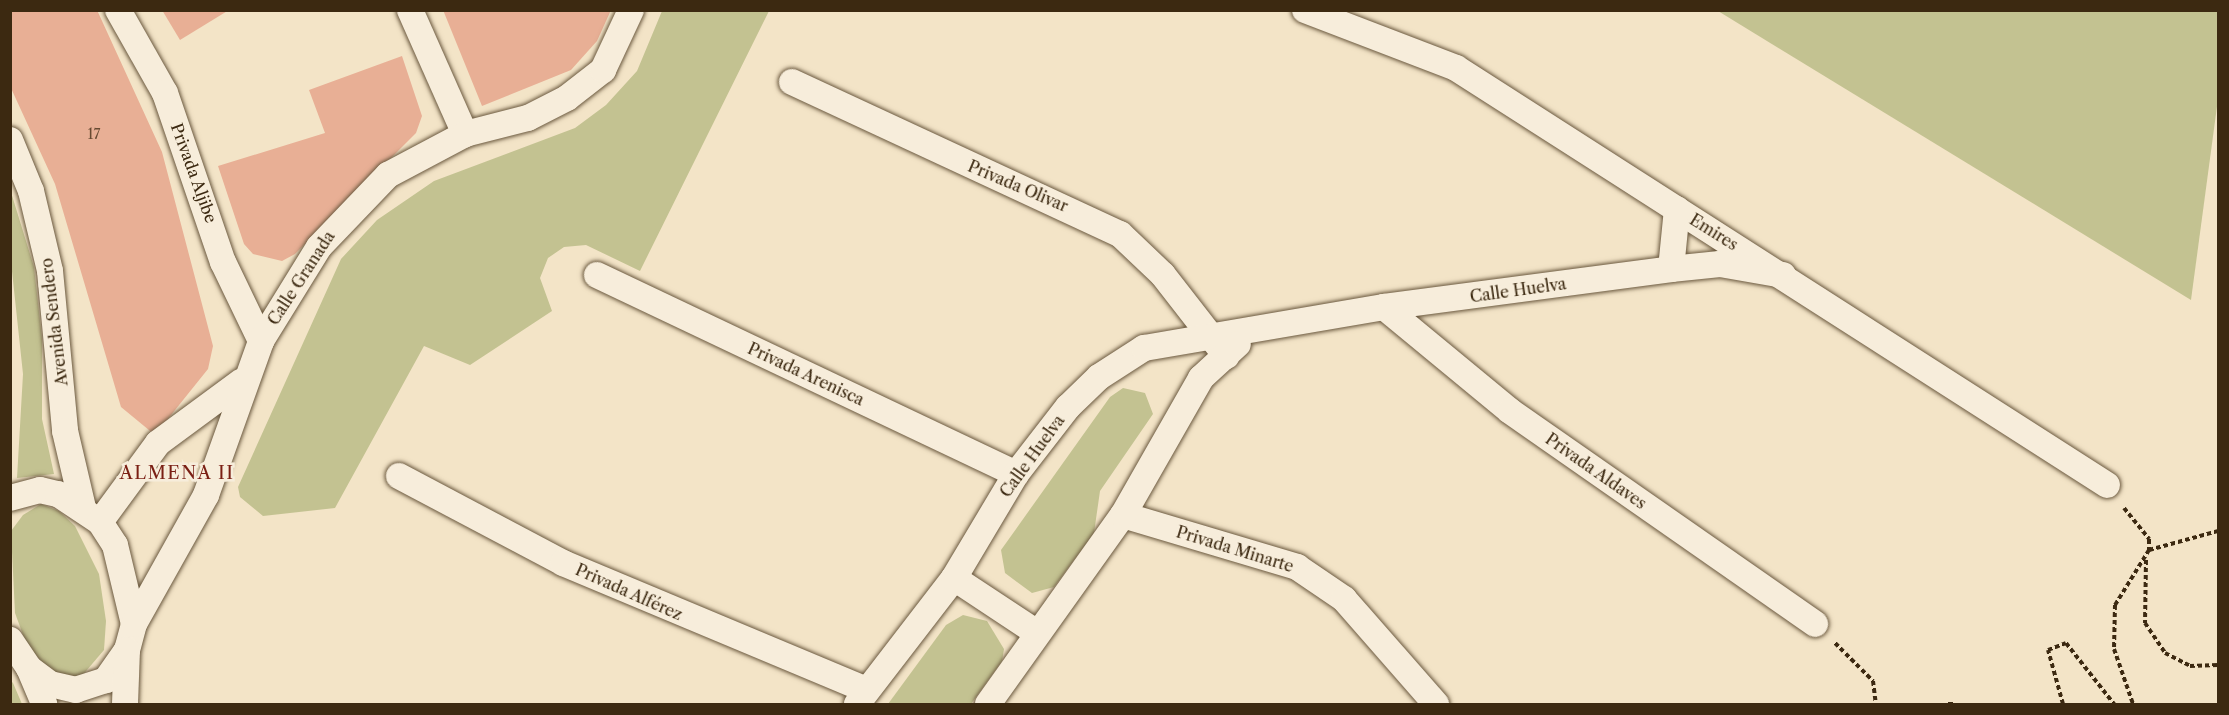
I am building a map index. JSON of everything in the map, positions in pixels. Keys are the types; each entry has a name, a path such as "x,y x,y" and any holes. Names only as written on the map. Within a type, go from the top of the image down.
{"street":[{"name":"Privada Aljibe","path":"118,10 165,93 223,262 261,341"},
{"path":"410,10 465,134"},
{"name":"Calle Granada","path":"134,624 206,495 242,381 261,341 318,247 351,207 388,175 465,134 528,118 567,98 603,70 631,10"},
{"name":"Emires","path":"1305,10 1456,68 1783,275 2107,485"},
{"name":"Privada Olivar","path":"792,82 1120,234 1212,334 1226,357"},
{"name":"Avenida Sendero","path":"10,140 31,191 50,272 65,430 91,515 115,545 134,624"},
{"path":"1671,269 1677,208"},
{"name":"Calle Huelva","path":"862,697 954,578 1016,474 1099,377 1144,348 1212,334 1253,330 1384,308 1671,269 1720,264 1783,275"},
{"name":"Privada Arenisca","path":"597,275 1016,474"},
{"name":"Privada Aldaves","path":"1384,308 1510,411 1815,624"},
{"path":"988,705 1123,515 1201,378 1253,330"},
{"name":"Calle Granada","path":"91,515 158,443 242,381"},
{"name":"Privada Alférez","path":"399,476 573,567 862,697"},
{"path":"10,498 40,490 91,515"},
{"name":"Privada Minarte","path":"1123,515 1297,567 1344,599 1404,662 1436,705"},
{"path":"954,578 1037,633"},
{"path":"124,705 128,650 134,624"},
{"path":"10,640 29,668 44,705"},
{"path":"29,668 50,684 76,690 106,680 128,650"}],"path":[{"path":"2107,485 2149,539 2146,559 2115,605 2114,649 2133,705"},
{"path":"2149,550 2218,531"},
{"path":"2146,559 2145,623 2165,653 2190,666 2218,665"},
{"path":"1815,624 1873,681 1876,705"},
{"path":"2063,705 2048,650 2066,643 2114,705"},
{"path":"1948,705 1956,705"}],"shaded area":[{"path":"662,11 769,11 640,271 586,245 564,247 548,258 540,278 552,311 470,365 424,346 335,508 263,516 240,497 238,487 341,259 377,220 434,181 575,128 606,105 637,71"},
{"path":"1718,11 2218,11 2218,99 2191,300"},
{"path":"10,189 34,267 42,339 42,419 54,474 17,478 23,374 11,262"},
{"path":"1123,388 1145,393 1153,414 1100,491 1094,533 1054,587 1032,593 1005,573 1001,550 1110,397"},
{"path":"41,504 59,511 75,526 99,574 106,621 104,650 81,677 61,678 45,666 26,643 15,613 11,531 23,515"},
{"path":"963,615 987,621 1004,649 1002,661 971,704 888,704 946,625"},
{"path":"10,680 13,683 22,704 11,704"}],"building":[{"path":"10,10 97,10 162,152 213,346 208,369 155,435 121,407 55,184 10,86"},
{"path":"162,10 229,10 180,40"},
{"path":"443,10 611,10 597,41 571,70 482,106"},
{"path":"402,56 422,116 416,133 295,254 282,261 253,254 244,244 218,166 325,133 309,90"}],"district":[{"name":"ALMENA II","path":"177,473"}]}
